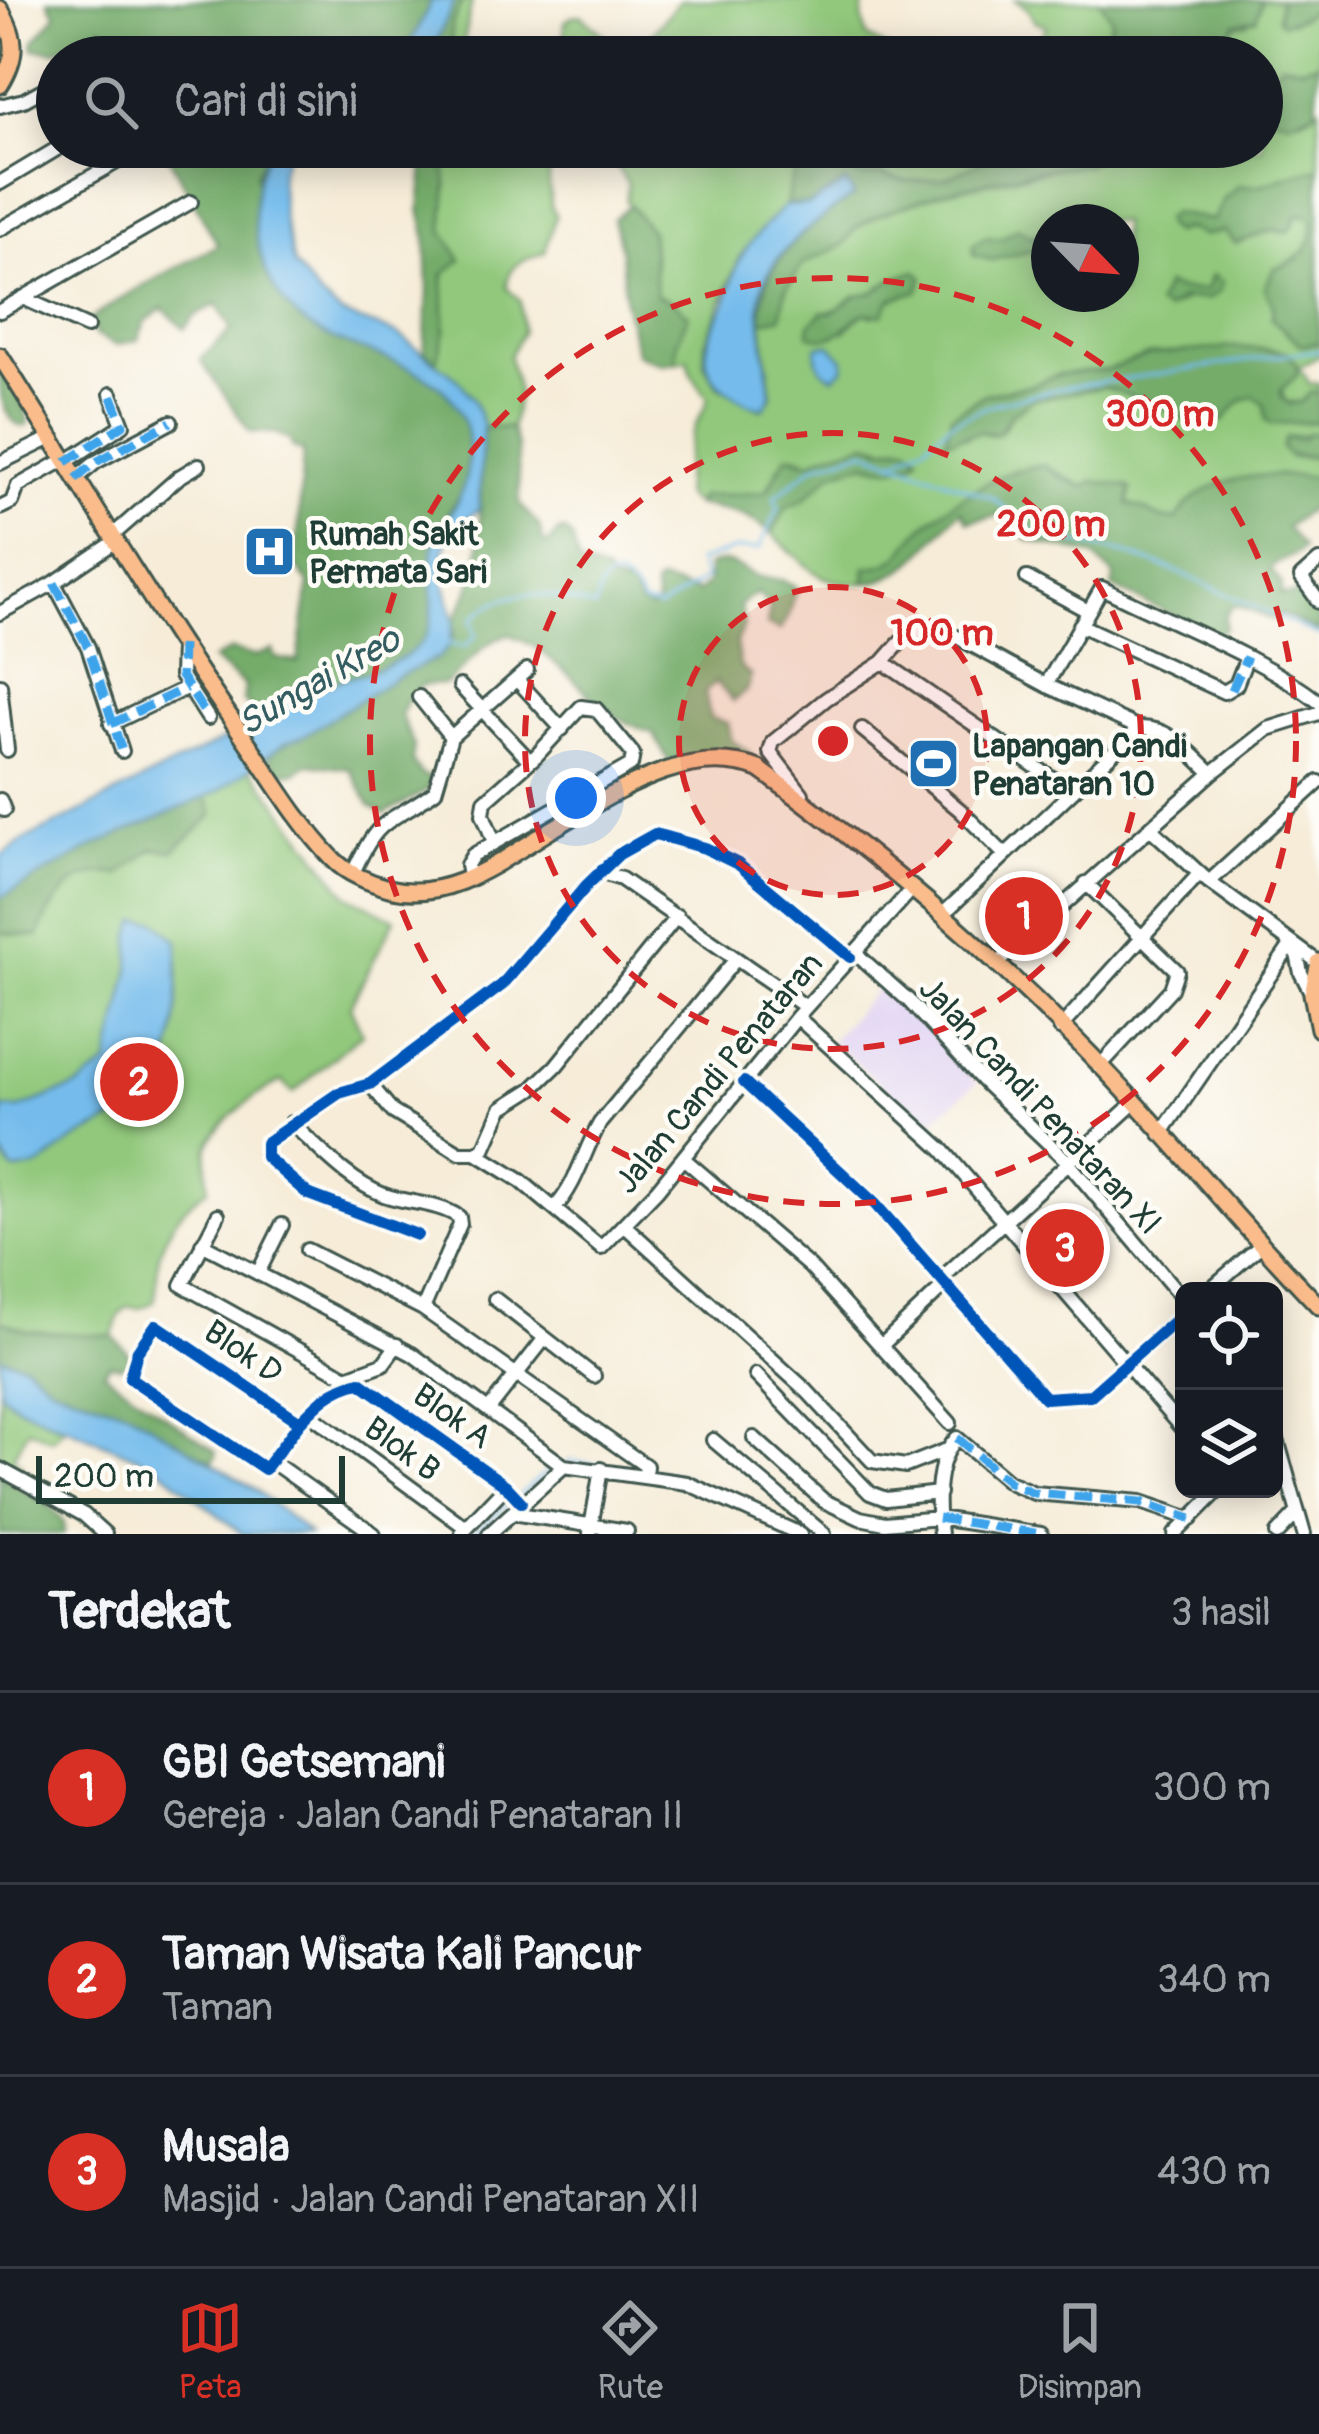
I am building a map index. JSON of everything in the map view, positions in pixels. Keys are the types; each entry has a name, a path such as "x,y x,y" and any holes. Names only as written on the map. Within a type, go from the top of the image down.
{"main road":[{"path":"0,9 15,41 13,62 0,85"},
{"path":"0,356 228,714 322,846 353,873 390,888 432,890 469,878 662,770 737,761 759,769 914,888 996,965 1135,1102 1260,1246 1319,1306"},
{"path":"1319,962 1312,994 1319,1029"}],"street":[{"path":"0,106 36,93"},
{"path":"0,180 36,158"},
{"path":"0,229 106,168"},
{"path":"0,311 191,202"},
{"path":"22,298 86,327"},
{"path":"0,521 18,485 123,425 111,394"},
{"path":"76,479 96,462 171,422"},
{"path":"18,485 15,474 3,463 51,438"},
{"path":"0,614 54,583 115,538 178,478 199,465"},
{"path":"1319,561 1301,577 1319,602"},
{"path":"1027,578 1088,611"},
{"path":"54,583 88,647 122,751"},
{"path":"1046,685 1102,588 1246,656 1319,702"},
{"path":"1080,625 1224,692 1236,686 1246,656"},
{"path":"814,809 774,761 773,742 826,699 883,662 905,637 922,630 957,637 1139,728 1172,735 1212,772"},
{"path":"182,645 180,669 186,688 208,718"},
{"path":"883,662 1071,791"},
{"path":"353,873 369,836 383,822 435,791 451,737 522,675 562,729"},
{"path":"0,685 7,750"},
{"path":"460,686 530,760"},
{"path":"111,724 186,688"},
{"path":"418,697 451,737"},
{"path":"469,878 468,860 618,776 634,760 634,754 589,706 581,707 482,808 494,842"},
{"path":"996,965 1212,772 1268,729 1319,713"},
{"path":"942,915 1139,728"},
{"path":"862,729 1004,854"},
{"path":"1060,1028 1204,878 1319,782"},
{"path":"1150,828 1204,878 1319,962"},
{"name":"Jalan Candi Penataran XI","path":"602,873 620,854 656,834 705,848 738,864 908,1000 983,1082 1067,1161 1175,1289"},
{"path":"417,1235 350,1213 291,1182 264,1150 271,1137 291,1123 339,1093 370,1084 502,985 602,873 621,879 677,916 802,1012 941,1149 1175,1420"},
{"path":"1086,884 1178,971 1171,989 1099,1067"},
{"name":"Jalan Candi Penataran","path":"556,1211 601,1248 914,888"},
{"path":"476,1154 484,1149 502,1108 556,1066 677,916"},
{"path":"1293,947 1312,994"},
{"path":"1161,1134 1293,947"},
{"path":"370,1084 387,1107 428,1136 460,1153 476,1154 556,1211 573,1187 600,1123 736,959"},
{"path":"743,1082 836,1165 1046,1398 1091,1395 1175,1321"},
{"path":"882,1345 1003,1220 1135,1102"},
{"path":"291,1123 363,1185 459,1216 460,1224 423,1309"},
{"path":"683,1158 810,1267 950,1423"},
{"path":"218,1215 182,1285 347,1377 383,1364 397,1346"},
{"path":"258,1273 282,1225"},
{"path":"623,1225 807,1391 872,1461 906,1466 944,1451 957,1438 1009,1482 1034,1493 1141,1502 1191,1519"},
{"path":"202,1244 397,1346 561,1462 645,1471 688,1483 800,1534"},
{"path":"1218,1282 1260,1246"},
{"path":"307,1250 423,1309 518,1373 645,1471"},
{"path":"495,1299 594,1376"},
{"name":"Blok D","path":"268,1465 130,1378 137,1352 156,1324 304,1417 342,1386 361,1382"},
{"path":"490,1408 545,1338"},
{"path":"756,1375 859,1485 886,1498 939,1493"},
{"name":"Blok A","path":"361,1382 514,1498"},
{"path":"304,1417 268,1465 374,1534"},
{"name":"Blok B","path":"304,1417 463,1531"},
{"path":"754,1438 824,1501 844,1512 885,1523 938,1518 1041,1534"},
{"path":"713,1440 824,1534"},
{"path":"940,1534 944,1451"},
{"path":"463,1531 561,1462"},
{"path":"1283,1466 1304,1534"},
{"path":"0,1469 84,1515 105,1534"},
{"path":"590,1530 601,1469"},
{"path":"844,1512 859,1485"},
{"path":"514,1498 590,1530 627,1531"},
{"path":"489,1534 514,1498"},
{"path":"1175,1534 1209,1498"},
{"path":"1277,1534 1296,1514"},
{"path":"76,1534 84,1515"}],"shaded area":[{"path":"882,983 977,1082 928,1125 831,1041"}],"green space":[{"path":"48,0 432,0 414,36 109,36 102,27 85,36 38,36 56,15"},
{"path":"455,0 463,0 451,36 439,36"},
{"path":"463,0 472,0 465,36 451,36"},
{"path":"680,0 864,0 867,36 650,36"},
{"path":"1015,0 1100,0 1112,19 1107,36 1040,36 1046,25 1034,21 1028,9"},
{"path":"1100,0 1262,0 1256,19 1235,24 1231,33 1221,36 1107,36 1112,19"},
{"path":"1262,0 1279,0 1278,16 1292,22 1319,5 1319,62 1283,68 1283,36 1220,36 1235,25 1248,23"},
{"path":"1279,0 1319,0 1319,5 1301,18 1282,23"},
{"path":"581,15 605,36 564,36 565,22"},
{"path":"1319,62 1316,110 1283,119 1283,63 1303,67"},
{"path":"1319,107 1319,169 1240,186 1224,199 1213,220 1178,214 1182,230 1224,231 1236,243 1272,230 1285,232 1298,214 1311,217 1316,237 1310,249 1280,268 1272,319 1303,346 1319,342 1319,356 1299,367 1310,384 1319,383 1319,393 1301,402 1285,402 1281,389 1297,375 1279,350 1237,347 1148,355 1108,370 1060,374 985,394 951,416 965,437 978,432 994,435 1010,415 1033,399 1104,387 1158,405 1182,419 1223,421 1239,402 1253,396 1264,404 1266,420 1319,422 1319,434 1287,437 1282,448 1291,458 1319,457 1319,478 1260,476 1221,484 1189,503 1177,519 1170,519 1128,504 1131,490 1127,486 1085,487 1053,470 1013,470 923,527 907,552 885,565 866,568 865,583 822,576 772,534 786,507 803,500 833,472 864,463 880,467 900,445 886,448 872,443 812,462 792,455 779,467 766,492 700,497 696,505 685,497 690,442 708,398 691,373 688,359 676,362 687,315 674,302 656,296 651,231 626,201 628,184 617,168 798,168 787,204 741,255 705,342 704,364 718,386 761,409 772,396 762,321 781,317 786,289 803,264 843,245 855,229 881,214 943,192 1058,168 1283,168 1283,116 1296,119","holes":["1210,276 1208,299 1190,297 1167,310 1157,305 1166,285 1207,290","874,292 873,316 864,313 844,332 823,312"]},
{"path":"175,168 259,168 256,175 304,323 434,382 450,395 466,426 467,475 438,532 434,610 426,636 394,663 308,691 259,716 243,701 245,686 213,660 231,650 255,656 273,650 275,658 298,662 309,583 296,566 303,451 275,433 250,432 200,360 231,330 217,304 184,329 163,308 145,322 138,340 115,345 95,335 91,319 218,245"},
{"path":"424,168 445,168 443,230 461,260 443,274 445,331 436,361 424,351 428,291 420,209"},
{"path":"445,168 548,168 556,215 545,252 518,264 508,280 507,288 520,301 522,332 509,356 518,394 511,428 482,430 436,361 445,331 442,289 450,245 443,230"},
{"path":"799,168 847,168 862,177 879,174 905,181 948,177 967,168 1060,168 943,192 881,214 855,229 843,245 803,264 786,289 781,317 762,321 763,299 777,262 804,233 854,195 846,182 809,204 787,204"},
{"path":"850,168 967,168 929,180 905,181 879,174 862,177"},
{"path":"1319,169 1319,342 1303,346 1272,319 1273,305 1265,288 1274,268 1305,251 1312,236 1311,217 1298,214 1290,231 1272,230 1236,243 1223,231 1203,236 1187,228 1174,233 1164,219 1172,213 1213,220 1224,199 1240,185"},
{"path":"629,205 651,231 656,295 674,302 688,315 677,343 676,362 662,364 637,354 613,219"},
{"path":"1018,228 1031,237 1031,251 991,260 973,255 973,245 985,237 1000,239"},
{"path":"917,271 923,277 918,291 891,299 882,315 864,313 825,338 809,334 810,324 823,312 833,312 855,296"},
{"path":"1213,275 1222,282 1219,292 1208,299 1181,299 1167,310 1157,305 1166,285 1206,290"},
{"path":"1237,347 1288,352 1297,365 1297,375 1281,390 1282,397 1289,404 1301,402 1311,392 1319,393 1319,422 1271,424 1264,404 1253,396 1239,402 1223,421 1183,419 1104,387 1033,399 1010,415 998,434 978,432 945,441 951,416 985,394 1060,374 1108,370 1148,355"},
{"path":"0,368 26,410 28,424 22,427 5,409"},
{"path":"511,428 517,446 520,504 539,526 543,542 548,544 565,531 572,538 579,564 606,573 609,581 630,586 640,604 651,609 657,604 654,586 659,582 698,592 708,583 708,566 722,562 797,588 780,630 767,625 770,607 757,593 740,605 744,626 736,642 740,667 751,676 746,691 733,701 716,682 705,692 710,718 728,723 732,741 748,751 750,759 730,755 668,761 653,733 619,717 550,658 509,634 483,649 446,684 422,685 406,701 401,716 414,746 412,761 421,774 433,779 426,791 384,814 370,805 350,769 308,764 296,772 278,773 268,755 274,750 439,657 453,637 454,621 479,554 482,430"},
{"path":"1307,433 1319,434 1319,457 1287,455 1282,448 1285,438 1303,439"},
{"path":"867,442 881,448 909,446 919,456 894,468 864,463 833,472 803,500 786,507 772,534 744,517 696,505 700,497 766,492 787,455 811,462"},
{"path":"1045,465 1085,487 1092,481 1127,486 1131,489 1128,504 1170,519 1177,519 1189,503 1221,484 1260,476 1319,478 1319,501 1286,527 1303,548 1270,569 1282,584 1281,595 1299,594 1319,612 1319,633 1281,614 1276,621 1237,605 1225,615 1225,628 1215,635 1112,587 1115,577 1093,555 1028,540 998,516 968,521 961,510 907,566 865,583 866,568 898,557 925,525 966,495 997,478"},
{"path":"250,767 347,895 395,919 350,1006 362,1033 293,1093 282,1081 251,1100 219,1129 208,1148 208,1189 183,1211 164,1240 154,1302 127,1307 119,1316 113,1336 129,1354 121,1366 109,1364 102,1372 52,1387 25,1364 0,1357 0,898 143,822 219,791"},
{"path":"206,796 213,815 173,851 152,849 120,875 91,875 79,881 50,911 38,937 0,933 0,898 96,845"},
{"path":"0,1320 28,1331 113,1336 130,1361 121,1366 110,1364 103,1372 216,1451 213,1461 170,1440 128,1411 52,1387 25,1364 0,1357"},
{"path":"0,1392 19,1407 64,1428 52,1440 28,1429 13,1457 22,1465 13,1484 0,1477"},
{"path":"0,1477 51,1507 64,1522 64,1534 0,1534"}],"water":[{"path":"432,0 455,0 439,36 415,35"},
{"path":"262,168 282,168 283,218 294,265 320,297 343,315 398,334 458,379 474,401 483,425 479,509 448,534 441,567 454,621 449,646 439,657 286,742 219,791 96,845 0,898 0,856 24,840 223,740 294,697 391,664 416,648 430,626 434,545 456,504 468,466 467,435 458,409 443,389 422,374 323,334 293,313 264,266 254,219"},
{"path":"846,183 854,195 794,241 763,287 760,316 771,396 764,408 750,404 718,382 707,361 709,338 738,262 784,206 809,205"},
{"path":"830,345 844,359 843,369 834,377 819,365 817,356 818,346"},
{"path":"137,920 156,921 178,941 176,1025 165,1066 156,1084 134,1107 40,1165 14,1171 0,1153 3,1108 19,1109 81,1085 108,1064"},
{"path":"0,1357 25,1364 52,1387 128,1411 255,1489 309,1534 242,1534 156,1465 19,1407 0,1392"}],"waterway":[{"path":"893,462 950,423 993,404 1057,389 1319,350"},
{"path":"450,644 464,647 476,636 472,619 501,600 545,596 595,608 601,587 613,578 631,587 643,604 660,608 705,579 698,562 736,549 759,549 779,508 774,498 815,465 865,450 993,498 1035,534 1124,553 1173,570 1319,636"},
{"path":"568,1461 642,1469"},
{"path":"520,1495 553,1466"},
{"path":"651,1470 688,1478"},
{"path":"472,1534 512,1501"}],"marked path":[{"path":"66,462 123,425 111,394"},
{"path":"76,479 96,462 171,422"},
{"path":"54,583 88,647 122,751"},
{"path":"182,645 181,676 208,718"},
{"path":"1232,690 1247,657"},
{"path":"111,724 186,688"},
{"path":"957,1438 1009,1482 1034,1493 1141,1502 1191,1519"},
{"path":"938,1518 1041,1534"}],"cycle path":[{"path":"417,1235 308,1194 266,1157 266,1143 339,1093 370,1084 502,985 619,854 655,834 705,848 738,864 850,957"},
{"path":"744,1082 875,1204 1045,1398 1091,1395 1175,1321"},
{"path":"300,1422 265,1469 130,1378 137,1352 156,1325 300,1422 327,1397 360,1382 506,1486 521,1502"}],"place":[{"name":"Rumah Sakit Permata Sari","path":"270,552"},
{"name":"Lapangan Candi Penataran 10","path":"933,764"},
{"name":"GBI Getsemani","path":"1024,916"},
{"name":"Taman Wisata Kali Pancur","path":"139,1082"},
{"name":"Musala","path":"1065,1248"}],"water label":[{"name":"Sungai Kreo","path":"318,680"}]}
